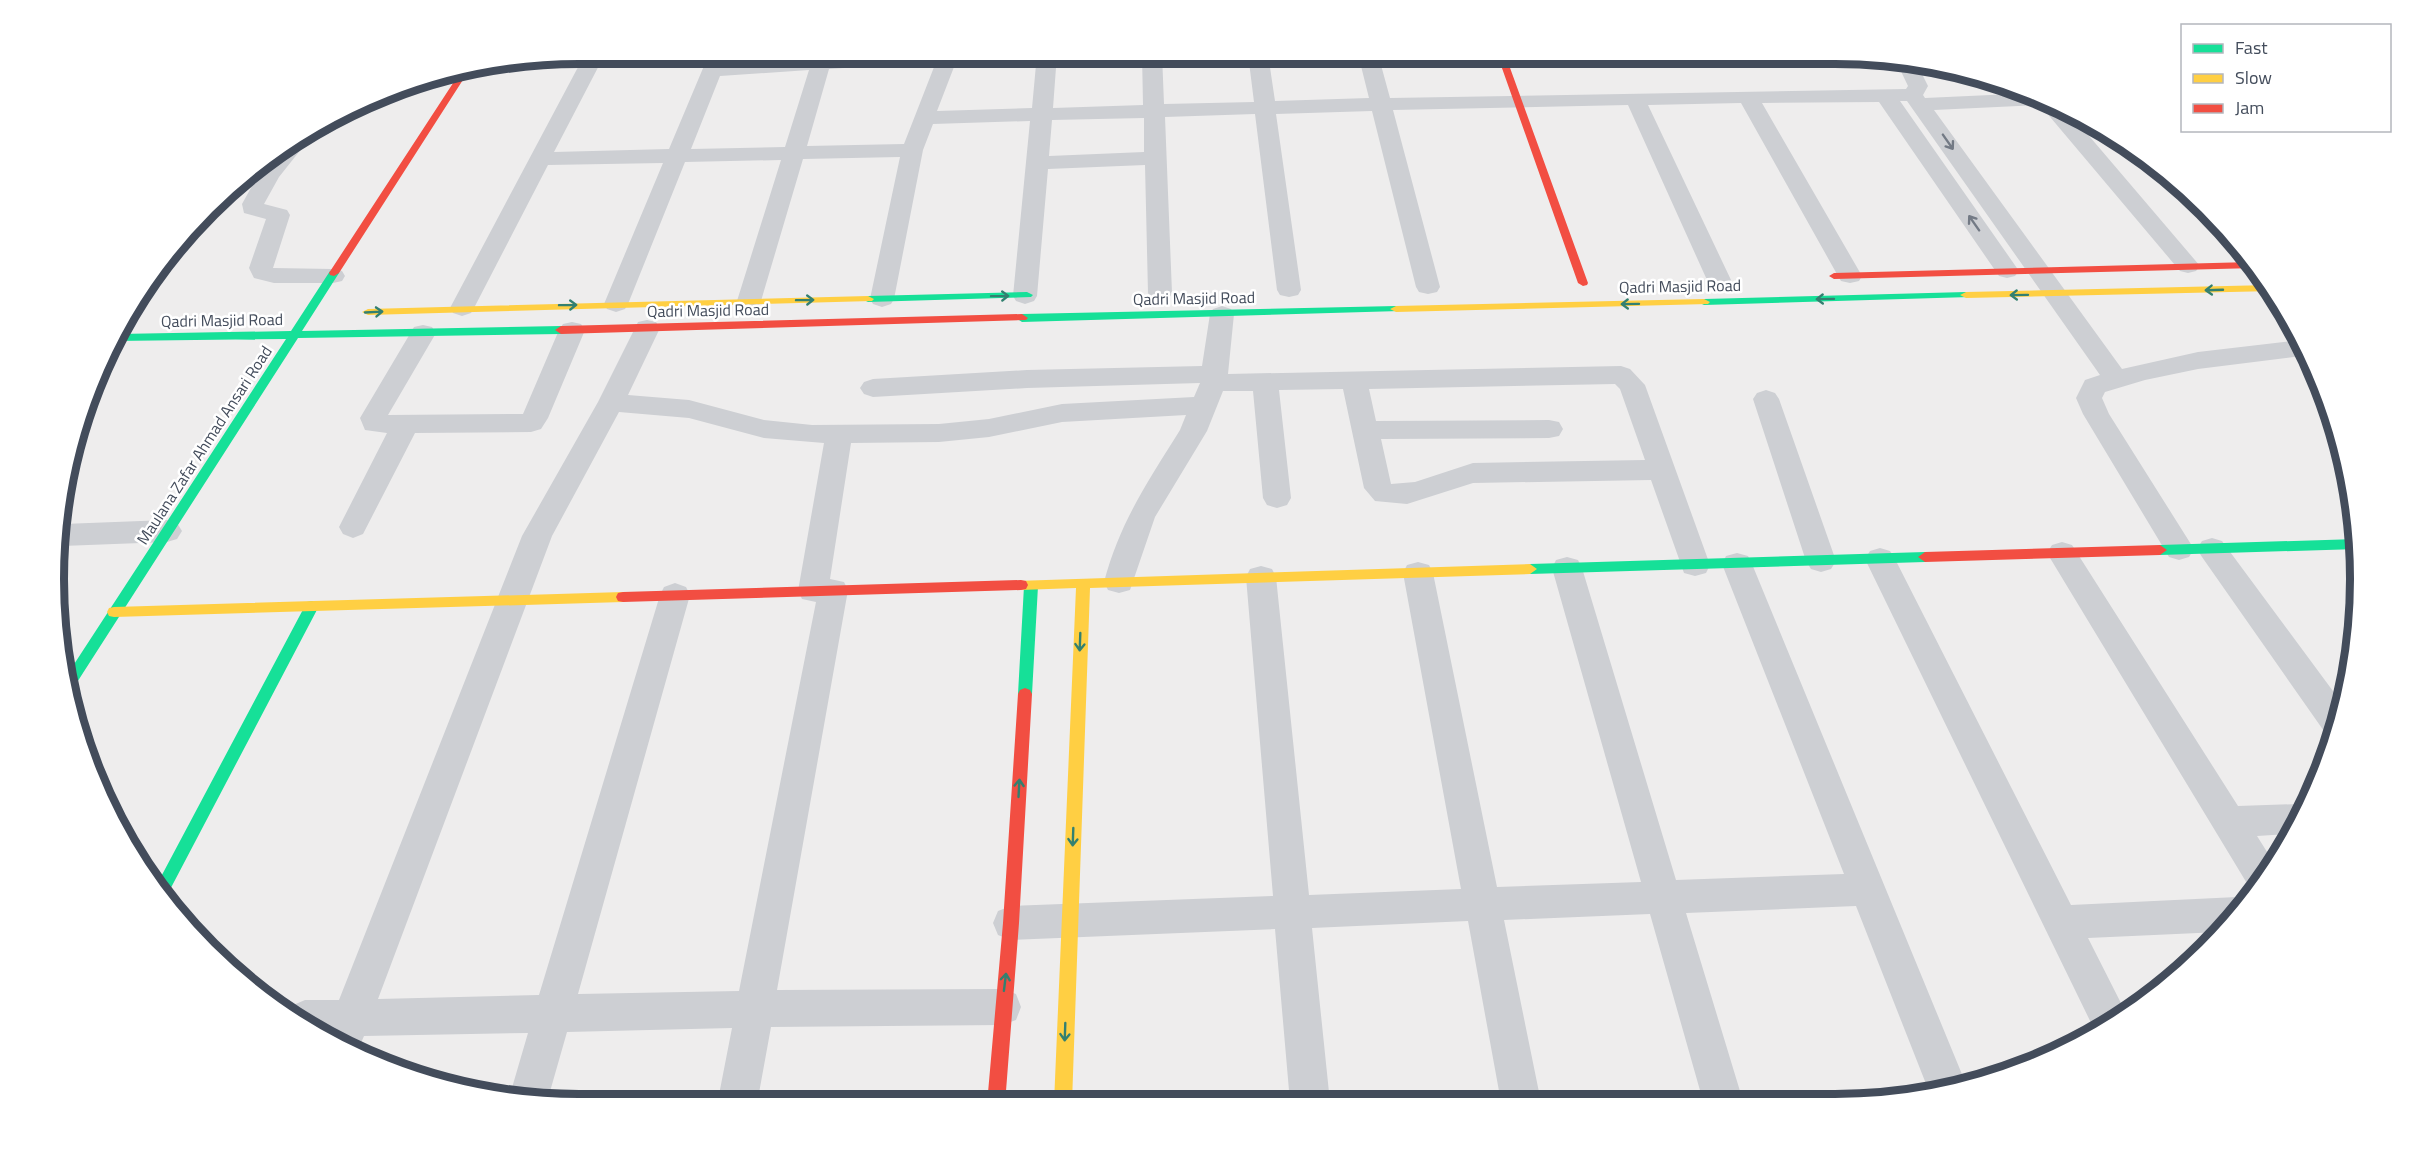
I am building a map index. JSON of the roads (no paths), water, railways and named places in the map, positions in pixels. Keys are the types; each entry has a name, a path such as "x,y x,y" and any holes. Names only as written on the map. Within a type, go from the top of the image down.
{"street":[{"path":"462,308 590,64"},
{"path":"615,304 715,64"},
{"path":"749,302 821,64"},
{"path":"882,298 912,150 945,64"},
{"path":"1030,295 1037,163 1046,64"},
{"path":"1153,64 1160,293"},
{"path":"1259,64 1289,290"},
{"path":"1371,64 1428,287"},
{"path":"1505,64 1583,283"},
{"path":"1910,70 1918,86 1917,99 2116,379"},
{"name":"Maulana Zafar Ahmad Ansari Road","path":"73,676 294,336 313,315 333,276 460,78"},
{"path":"923,118 1518,100 1885,95 1917,99 2020,99"},
{"path":"1885,95 2007,271"},
{"path":"1748,97 1850,276"},
{"path":"1635,98 1719,280"},
{"path":"2062,117 2188,266"},
{"path":"540,159 912,150"},
{"path":"1037,163 1156,158"},
{"path":"283,159 269,175 252,208 279,215 261,268 263,273 274,276 333,276"},
{"path":"1814,277 2243,265"},
{"name":"Qadri Masjid Road","path":"125,338 572,330 2261,288"},
{"name":"Qadri Masjid Road","path":"355,313 462,308 1030,295"},
{"path":"1119,582 1128,547 1141,516 1193,431 1210,388 1222,314"},
{"name":"Qadri Masjid Road","path":"284,315 313,315"},
{"path":"347,1030 537,536 611,402 647,328"},
{"path":"423,333 373,418 375,424 531,423 536,418 572,330"},
{"path":"2179,549 2096,414 2089,398 2094,386 2116,379 2211,360 2296,349"},
{"path":"611,402 689,409 764,429 839,434 939,433 989,428 1210,388 1265,382 1621,375 1632,385 1695,565"},
{"path":"873,388 1028,379 1210,388"},
{"path":"1354,381 1378,488 1390,495 1428,489 1457,476 1473,473 1662,470"},
{"path":"1265,382 1277,498"},
{"path":"1766,399 1821,561"},
{"path":"353,527 405,424"},
{"path":"1365,430 1549,429"},
{"path":"739,1094 823,591 839,434"},
{"path":"67,535 167,531"},
{"path":"114,612 2349,544"},
{"path":"2212,549 2332,716"},
{"path":"2062,554 2260,872"},
{"path":"1880,559 2108,1017"},
{"path":"1737,564 1945,1083"},
{"path":"1567,568 1721,1094"},
{"path":"1418,573 1519,1094"},
{"path":"1261,578 1309,1094"},
{"path":"1063,1094 1083,584"},
{"path":"997,1094 1002,1007 1011,923 1030,586"},
{"path":"530,1092 675,595"},
{"path":"165,885 312,606"},
{"path":"2229,822 2291,819"},
{"path":"1011,923 1868,889"},
{"path":"2061,922 2227,914"},
{"path":"315,1022 347,1030 553,1013 1002,1007"}]}
